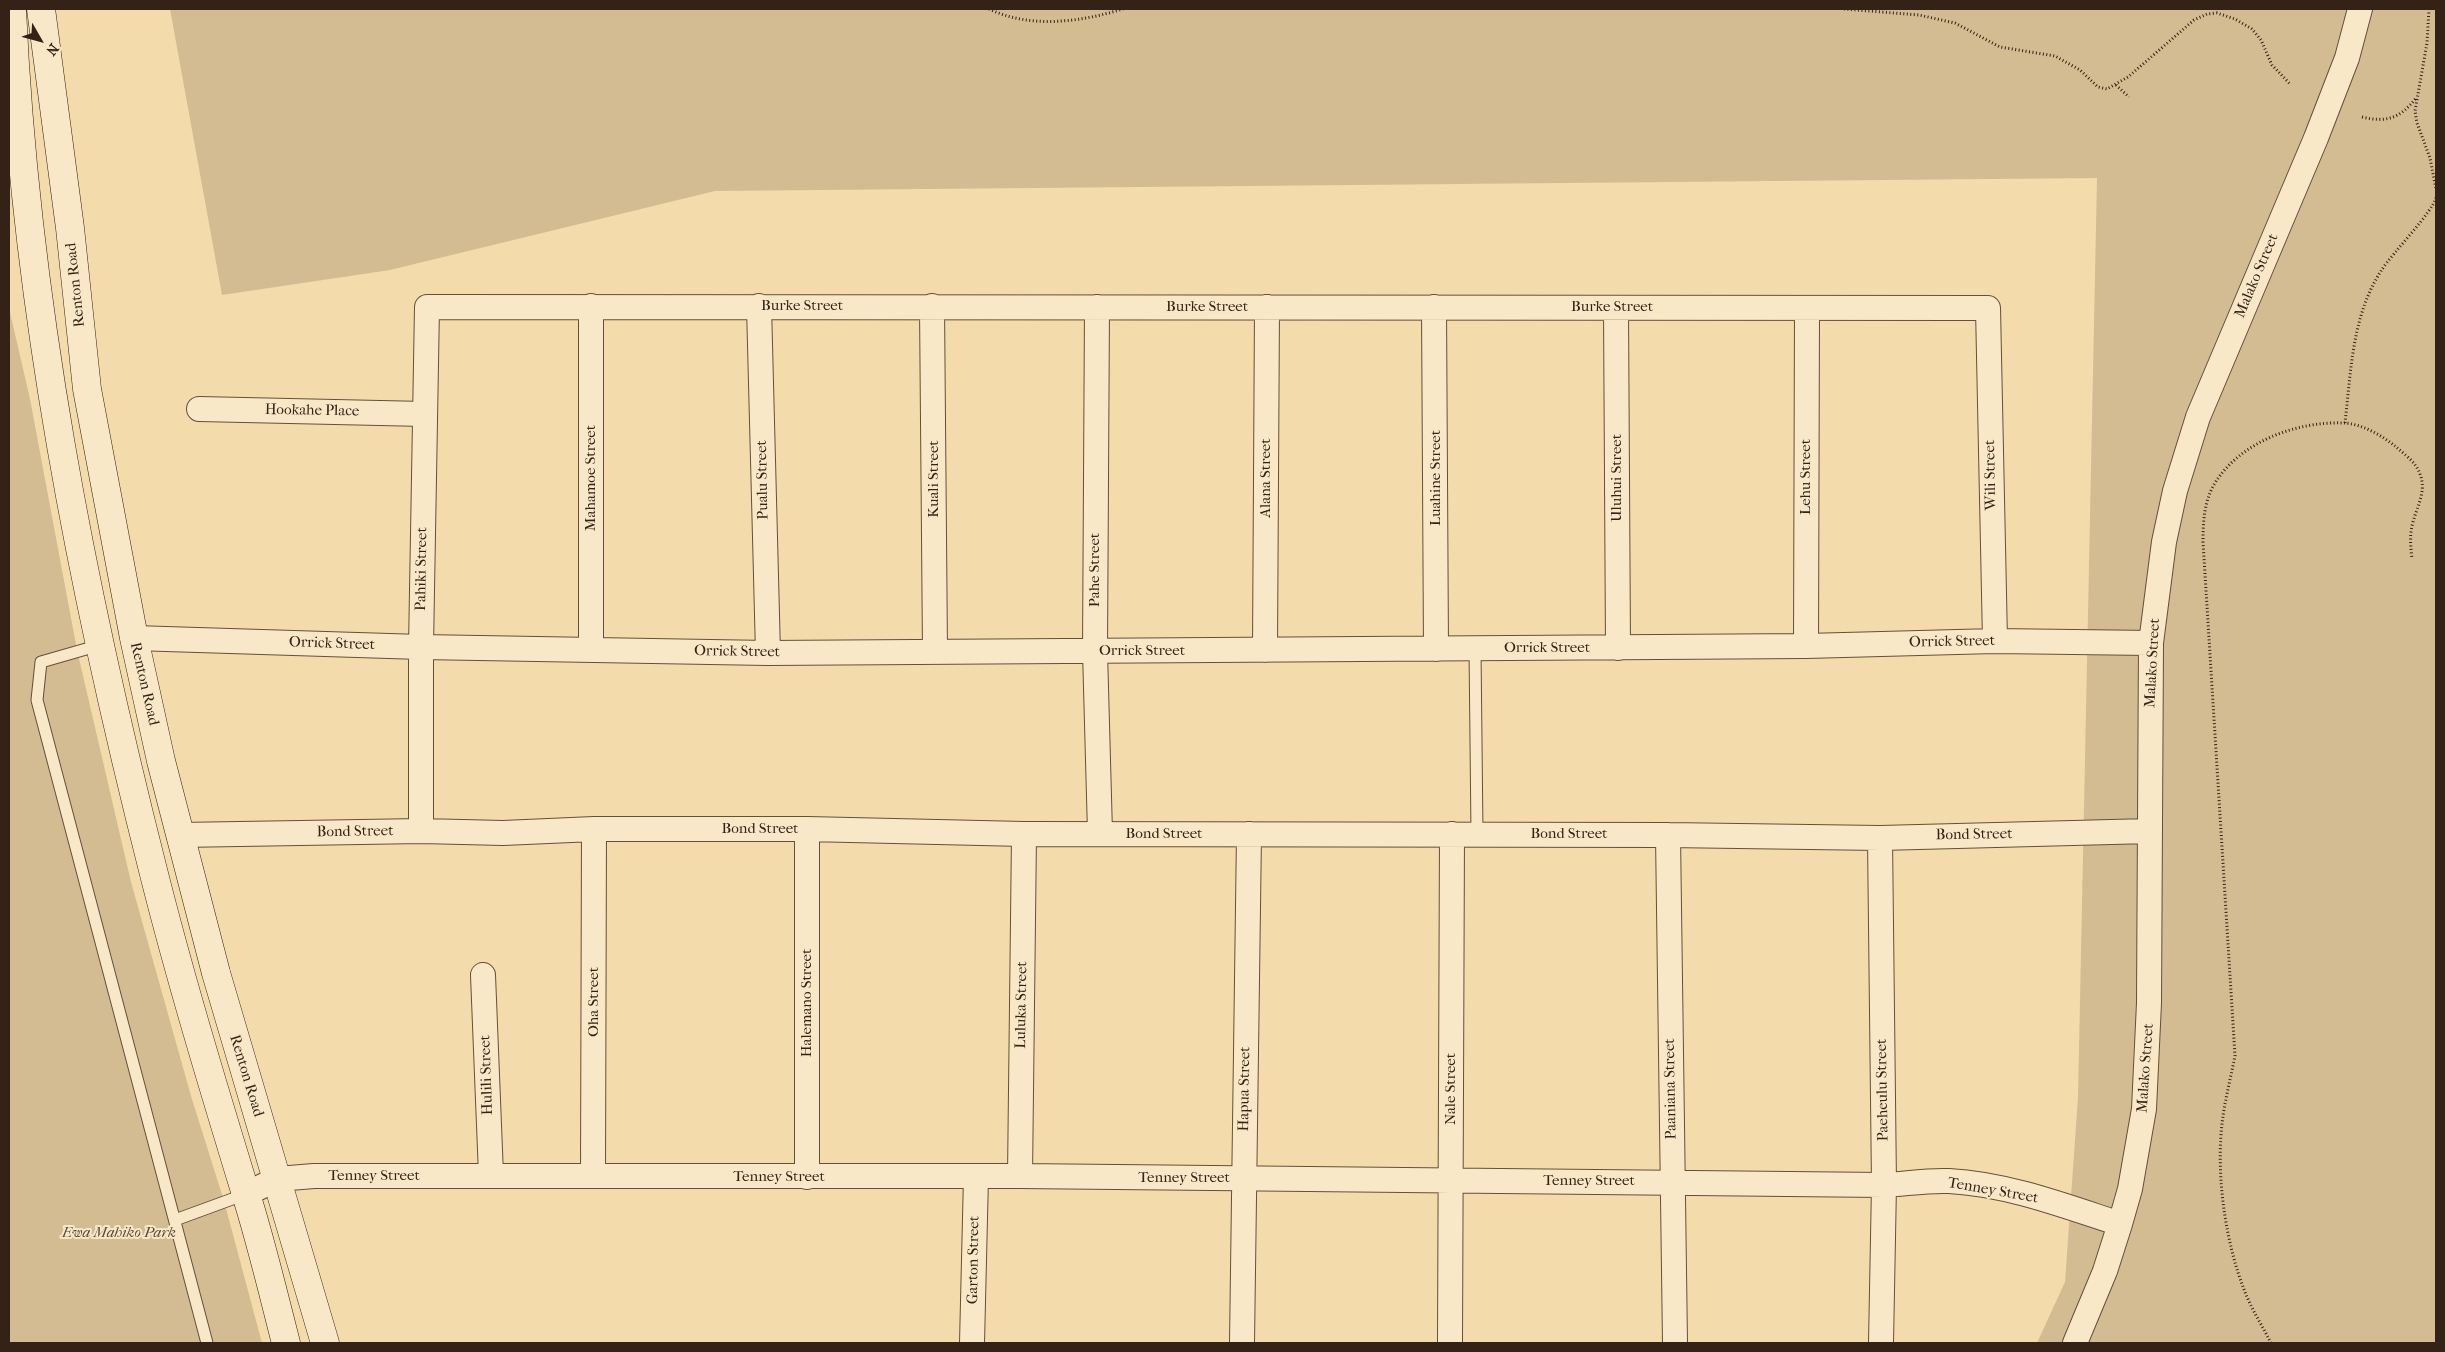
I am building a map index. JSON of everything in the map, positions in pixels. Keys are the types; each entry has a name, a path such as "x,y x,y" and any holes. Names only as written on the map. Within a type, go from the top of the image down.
{"street":[{"path":"12,9 17,93 32,234 53,395 100,645 154,876 208,1071 246,1194 286,1343"},
{"name":"Renton Road","path":"41,9 70,228 87,390 134,638 180,835 216,974 325,1343"},
{"name":"Malako Street","path":"2075,1343 2105,1270 2120,1224 2130,1189 2144,1109 2149,1003 2151,643 2164,542 2186,451 2218,366 2323,121 2347,58 2360,9"},
{"path":"32,234 70,228"},
{"name":"Mahamoe Street","path":"591,306 591,650"},
{"name":"Pualu Street","path":"759,306 768,653"},
{"name":"Kuali Street","path":"932,306 935,652"},
{"name":"Burke Street","path":"427,307 1988,308"},
{"name":"Pahiki Street","path":"421,831 421,647 427,307"},
{"name":"Pahe Street","path":"1097,307 1095,651 1100,833"},
{"name":"Alana Street","path":"1265,650 1267,307"},
{"name":"Luahine Street","path":"1434,307 1436,649"},
{"name":"Uluhui Street","path":"1616,308 1618,648"},
{"name":"Lehu Street","path":"1806,646 1807,308"},
{"name":"Wili Street","path":"1988,308 1995,641"},
{"name":"Hookahe Place","path":"200,409 425,414"},
{"name":"Orrick Street","path":"134,638 421,647 768,653 1618,648 1995,641 2151,643"},
{"name":"Bond Street","path":"180,835 421,831 503,833 594,829 807,829 1024,834 1477,834 1880,838 2150,832"},
{"name":"Oha Street","path":"593,1175 594,829"},
{"name":"Halemano Street","path":"807,829 808,1178"},
{"name":"Luluka Street","path":"1020,1176 1024,834"},
{"name":"Hapua Street","path":"1242,1343 1249,834"},
{"name":"Nale Street","path":"1450,1343 1452,834"},
{"name":"Paaniana Street","path":"1668,835 1675,1343"},
{"name":"Paeheulu Street","path":"1880,838 1884,1185 1881,1343"},
{"name":"Hulili Street","path":"483,975 491,1175"},
{"name":"Tenney Street","path":"246,1194 278,1179 314,1176 593,1175 808,1178 1020,1176 1451,1181 1672,1181 1884,1185 1949,1181 2001,1189 2056,1203 2120,1224"},
{"name":"Garton Street","path":"972,1343 976,1177"}],"lane":[{"path":"100,645 41,662 37,700 207,1343"},
{"path":"1475,649 1477,834"},
{"path":"176,1220 246,1194"}],"path":[{"path":"989,9 1018,19 1039,22 1070,21 1123,9"},
{"path":"1844,9 1919,15 1955,23 2000,47 2042,53 2068,62 2098,87 2107,89 2116,85 2194,20 2207,14 2217,13 2234,19 2252,29 2262,40 2272,65 2291,84"},
{"path":"2429,9 2427,43 2415,111 2417,123 2430,158 2436,189"},
{"path":"2116,85 2129,97"},
{"path":"2362,117 2375,120 2397,117 2407,110 2418,95"},
{"path":"2345,423 2354,342 2370,291 2395,251 2432,209 2436,197"},
{"path":"2272,1343 2246,1294 2236,1266 2229,1237 2222,1180 2221,1143 2223,1117 2235,1056 2203,522 2206,505 2214,484 2225,469 2241,454 2261,442 2285,432 2307,426 2345,423 2363,427 2390,442 2413,462 2420,471 2422,492 2410,533 2412,559"}],"green space":[{"path":"170,9 2436,9 2436,1343 2037,1343 2065,1282 2078,1097 2097,178 715,191 390,270 222,295"},
{"name":"Ewa Mahiko Park","path":"9,308 30,399 77,650 131,882 191,1096 224,1201 262,1343 9,1343"}]}
